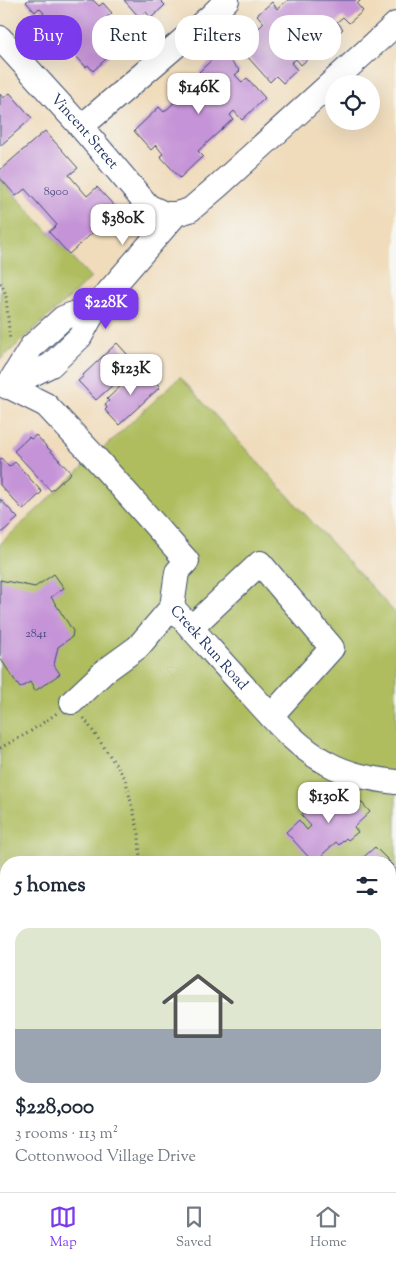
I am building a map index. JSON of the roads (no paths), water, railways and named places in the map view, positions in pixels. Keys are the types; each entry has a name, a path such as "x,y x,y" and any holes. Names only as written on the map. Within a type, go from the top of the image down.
{"street":[{"path":"81,127 227,0"},
{"path":"4,390 32,346 63,318 98,304 176,214 190,210 218,186 396,24"},
{"name":"Vincent Street","path":"0,38 81,127 148,206 164,214 176,214"},
{"name":"Creek Run Road","path":"4,390 46,405 187,561 177,572 172,607 297,743 328,764 345,772 396,782"},
{"path":"191,628 260,563 332,648 271,716"},
{"path":"72,702 105,672 138,647 172,607"}]}
